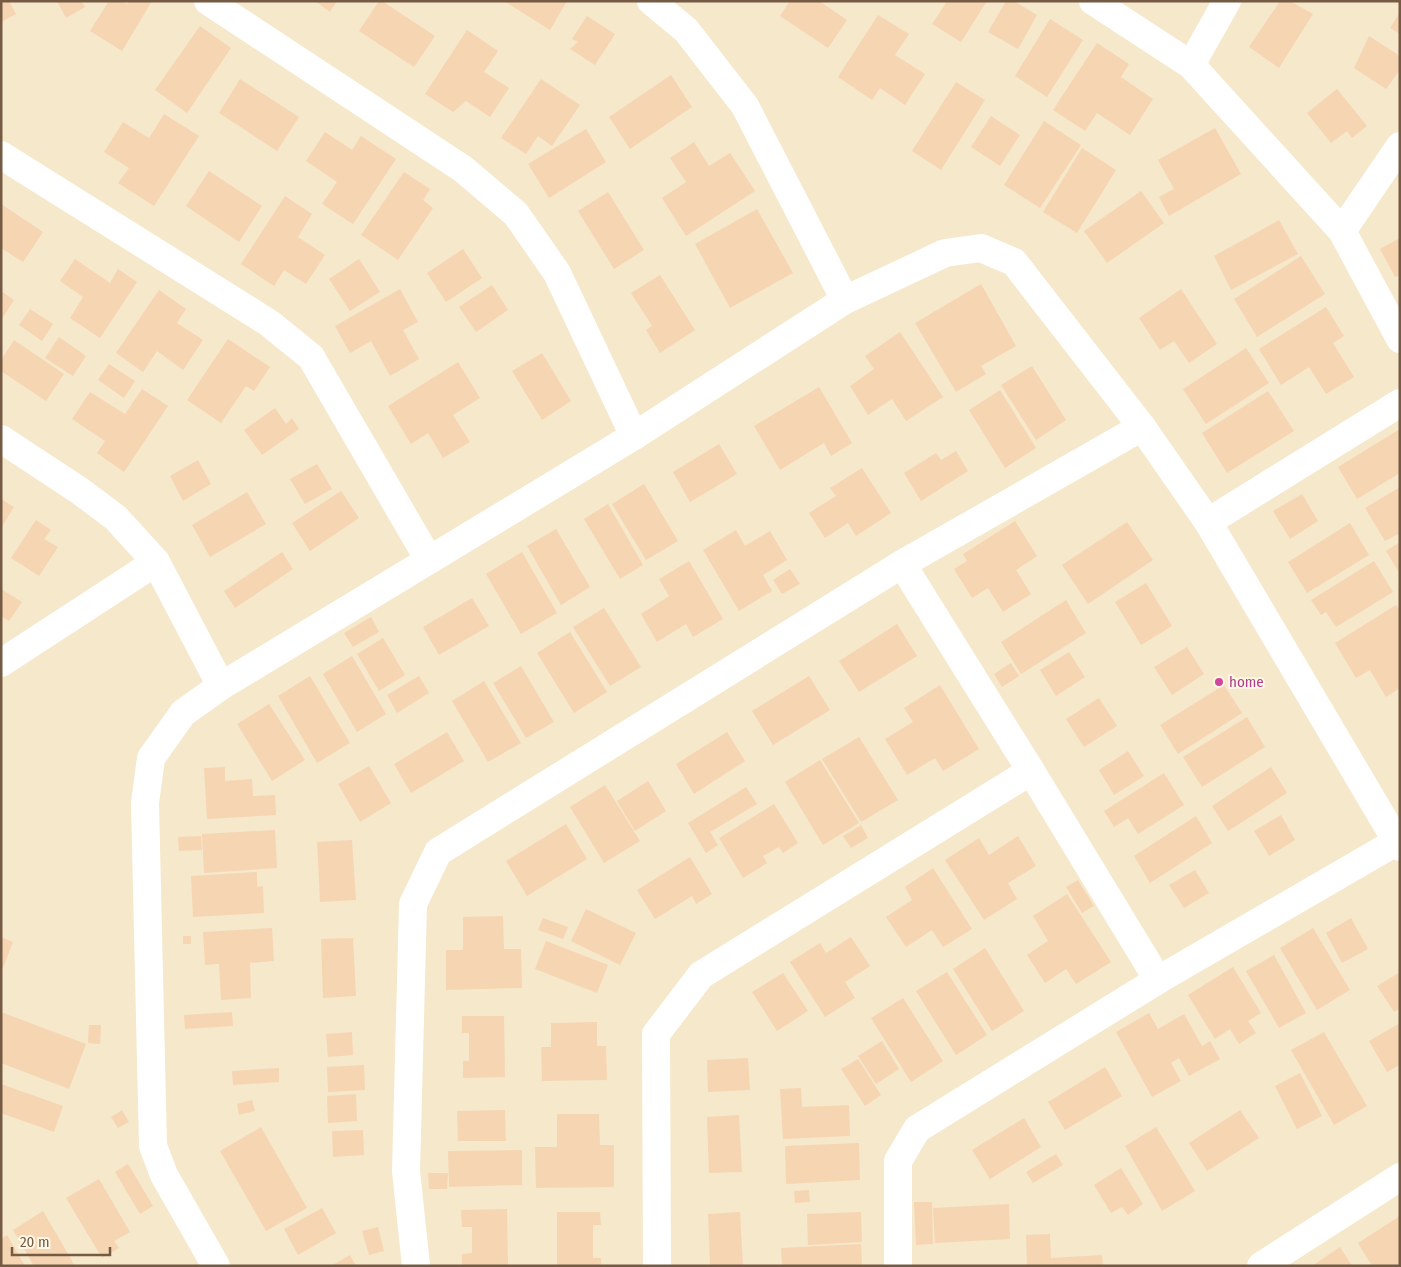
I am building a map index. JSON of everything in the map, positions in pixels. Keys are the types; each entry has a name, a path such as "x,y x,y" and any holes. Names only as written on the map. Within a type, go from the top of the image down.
{"street":[{"path":"208,1 463,169 516,214 556,273 634,436"},
{"path":"651,1 686,30 746,106 845,300"},
{"path":"1093,1 1191,65 1342,230 1400,338"},
{"path":"1191,65 1227,1"},
{"path":"1342,230 1400,146"},
{"path":"1,155 268,323 311,357 429,560"},
{"path":"211,1264 164,1175 153,1146 145,803 151,758 182,713 221,686 634,436 845,300 945,253 981,248 1014,262 1142,427 1208,522 1398,844 1158,980 917,1128 898,1161 898,1266"},
{"path":"1208,522 1400,402"},
{"path":"416,1266 406,1171 412,904 438,852 902,564 1142,427"},
{"path":"1,439 80,491 116,518 156,562 221,686"},
{"path":"1,663 156,562"},
{"path":"902,564 1158,980"},
{"path":"657,1266 656,1034 701,975 1031,771"},
{"path":"1262,1266 1400,1178"}],"shaded area":[{"path":"1,1 1400,1 1400,1266 1,1266"}],"building":[{"path":"1,1 9,1 16,14 1,22"},
{"path":"57,1 81,1 85,7 66,18"},
{"path":"109,1 122,1 127,4 129,1 152,1 122,51 90,31"},
{"path":"315,1 337,1 330,12"},
{"path":"379,1 382,1 435,36 414,67 359,31"},
{"path":"504,1 567,1 550,30"},
{"path":"790,1 819,1 847,20 828,48 780,16"},
{"path":"943,1 987,1 961,42 932,24 946,3"},
{"path":"1006,1 1014,1 1037,15 1018,49 988,32"},
{"path":"1280,1 1290,1 1313,14 1279,68 1249,47"},
{"path":"1400,12 1400,34 1390,28"},
{"path":"878,15 909,34 895,55 925,74 905,105 880,88 872,100 838,77"},
{"path":"587,16 615,34 595,65 570,49 578,42 572,39"},
{"path":"1050,19 1083,40 1047,97 1015,76"},
{"path":"200,26 231,48 187,113 155,90"},
{"path":"467,30 498,51 484,72 509,88 490,117 466,101 453,112 425,94"},
{"path":"1369,36 1400,56 1400,70 1386,89 1354,68"},
{"path":"1097,43 1129,64 1121,77 1153,99 1130,135 1097,113 1085,131 1053,110"},
{"path":"671,75 692,107 630,149 609,117"},
{"path":"240,79 299,117 277,151 219,113"},
{"path":"541,79 580,105 552,146 538,136 526,154 501,138"},
{"path":"956,82 985,100 941,170 912,151"},
{"path":"1337,89 1367,126 1352,138 1347,131 1331,143 1307,113"},
{"path":"164,114 199,136 154,206 118,183 129,168 104,152 123,122 149,138"},
{"path":"991,116 1020,135 1000,166 971,147"},
{"path":"1044,121 1081,145 1040,208 1004,185"},
{"path":"1215,128 1241,174 1169,216 1159,197 1174,189 1158,160"},
{"path":"586,129 606,162 549,198 528,164"},
{"path":"325,132 352,150 361,136 396,159 353,224 322,204 337,182 306,161"},
{"path":"694,142 709,166 730,153 755,191 686,236 662,198 686,182 670,158"},
{"path":"1082,148 1116,170 1077,233 1043,212"},
{"path":"209,171 262,206 239,242 186,206"},
{"path":"404,172 430,189 423,200 433,208 398,260 361,235"},
{"path":"1141,191 1164,223 1107,263 1084,231"},
{"path":"608,192 644,250 614,269 578,211"},
{"path":"285,196 312,214 298,237 325,255 306,284 284,270 274,286 241,264"},
{"path":"1,204 43,232 23,262 1,248"},
{"path":"757,209 793,273 730,308 695,244"},
{"path":"1279,220 1298,254 1231,290 1214,256"},
{"path":"1400,238 1400,275 1395,277 1380,249"},
{"path":"463,249 482,278 446,302 427,273"},
{"path":"1301,256 1325,294 1257,337 1234,299"},
{"path":"75,259 110,283 118,269 137,282 100,338 70,318 83,297 60,281"},
{"path":"359,259 380,292 350,311 329,279"},
{"path":"660,275 695,330 660,353 646,330 652,326 631,293"},
{"path":"981,284 1016,346 981,366 986,374 956,392 915,323"},
{"path":"492,285 508,310 476,332 459,307"},
{"path":"400,289 418,322 403,330 419,359 390,376 371,341 350,353 335,326"},
{"path":"1181,289 1217,344 1189,363 1174,341 1160,350 1139,318"},
{"path":"159,290 186,309 177,323 203,340 183,370 157,351 143,372 116,353"},
{"path":"1,291 14,300 1,320"},
{"path":"1326,307 1344,336 1333,343 1354,377 1326,394 1309,367 1281,385 1259,349"},
{"path":"30,309 53,324 42,341 19,325"},
{"path":"900,332 943,397 906,421 892,399 868,415 850,386 874,369 865,356"},
{"path":"59,337 86,356 73,376 45,358"},
{"path":"228,339 270,367 254,391 246,386 221,423 187,400"},
{"path":"14,340 64,374 46,401 1,371 1,360"},
{"path":"1246,348 1269,383 1206,424 1183,389"},
{"path":"542,353 571,401 542,420 512,371"},
{"path":"458,362 480,398 453,415 470,442 443,458 428,433 411,444 388,406"},
{"path":"109,364 135,381 124,398 98,380"},
{"path":"1032,366 1066,420 1036,440 1001,385"},
{"path":"819,387 852,443 831,456 824,443 780,470 754,426"},
{"path":"142,389 168,406 124,472 97,453 105,441 72,419 90,392 125,414"},
{"path":"1000,390 1036,448 1005,468 969,410"},
{"path":"1268,391 1294,431 1227,473 1202,433"},
{"path":"275,408 286,424 292,418 299,429 262,455 244,430"},
{"path":"1400,429 1400,473 1357,499 1338,467"},
{"path":"719,444 737,474 690,502 673,472"},
{"path":"956,451 968,471 921,501 904,473 936,453 941,460"},
{"path":"198,460 211,484 183,501 170,476"},
{"path":"317,464 332,489 305,504 290,479"},
{"path":"862,468 891,513 856,536 848,523 825,538 809,513 836,496 830,488"},
{"path":"644,484 678,541 646,560 612,504"},
{"path":"1400,487 1400,533 1385,541 1365,508"},
{"path":"341,491 359,518 310,551 292,523"},
{"path":"247,492 266,524 210,557 192,525"},
{"path":"1302,494 1318,521 1290,539 1273,511"},
{"path":"1,499 14,507 1,528"},
{"path":"608,504 643,565 620,579 584,519"},
{"path":"36,520 51,530 44,539 58,547 39,576 11,558"},
{"path":"1015,521 1037,556 1016,570 1031,594 1003,612 988,588 972,598 954,569 967,561 963,554"},
{"path":"1127,522 1153,560 1088,604 1062,565"},
{"path":"1350,523 1369,555 1307,593 1288,562"},
{"path":"556,529 590,587 561,605 527,546"},
{"path":"736,530 745,546 770,531 787,560 763,575 772,591 739,611 703,550"},
{"path":"1400,542 1400,574 1386,551"},
{"path":"282,552 293,569 235,608 224,591"},
{"path":"522,552 557,613 521,634 486,574"},
{"path":"689,561 723,619 693,637 686,624 657,642 641,614 669,596 659,579"},
{"path":"1374,561 1393,592 1336,627 1326,612 1321,615 1311,600"},
{"path":"790,569 800,584 782,594 773,580"},
{"path":"1146,583 1172,626 1141,645 1115,602"},
{"path":"1,589 22,602 9,621 1,616"},
{"path":"472,598 489,626 439,655 423,627"},
{"path":"1066,600 1086,633 1021,674 1001,642"},
{"path":"1396,605 1400,610 1400,688 1386,697 1370,670 1356,678 1335,643"},
{"path":"604,608 641,667 610,686 573,627"},
{"path":"371,617 379,632 353,647 344,633"},
{"path":"897,624 917,656 859,692 839,661"},
{"path":"570,632 607,692 574,713 537,653"},
{"path":"383,638 405,675 379,691 357,654"},
{"path":"1187,647 1204,674 1172,695 1154,667"},
{"path":"1069,652 1085,677 1056,696 1040,670"},
{"path":"352,656 386,714 357,732 323,674"},
{"path":"1011,663 1019,676 1002,687 994,674"},
{"path":"521,666 554,722 526,738 493,683"},
{"path":"310,676 350,743 317,763 278,696"},
{"path":"419,676 429,693 397,713 387,695"},
{"path":"809,676 830,710 773,745 752,711"},
{"path":"484,681 521,743 488,762 452,701"},
{"path":"940,685 979,749 943,771 935,758 907,775 885,739 913,722 904,708"},
{"path":"1224,685 1242,713 1178,754 1160,725"},
{"path":"1099,698 1117,726 1084,747 1066,719"},
{"path":"269,704 305,760 272,781 237,724"},
{"path":"1247,717 1265,747 1202,787 1183,757"},
{"path":"447,732 464,761 411,793 394,764"},
{"path":"727,732 745,761 694,794 676,764"},
{"path":"859,737 898,800 861,822 822,759"},
{"path":"1128,751 1144,776 1114,795 1099,770"},
{"path":"820,760 859,823 823,845 785,782"},
{"path":"369,766 391,803 360,822 338,784"},
{"path":"225,767 225,781 252,779 253,796 275,795 276,815 207,819 204,768"},
{"path":"1271,767 1287,793 1228,831 1212,806"},
{"path":"1164,773 1184,805 1138,834 1128,818 1114,827 1104,811"},
{"path":"648,781 666,811 635,831 617,801"},
{"path":"605,785 640,841 604,863 570,807"},
{"path":"746,787 757,804 710,832 718,845 706,853 688,823"},
{"path":"774,804 798,843 783,853 779,847 763,856 767,863 743,878 719,838"},
{"path":"1281,815 1295,840 1269,856 1254,831"},
{"path":"1196,816 1212,843 1150,883 1134,856"},
{"path":"566,824 587,859 527,896 506,861"},
{"path":"861,825 868,838 851,848 843,836"},
{"path":"275,830 277,868 204,873 202,834"},
{"path":"201,836 202,850 179,851 178,837"},
{"path":"1018,836 1036,866 1008,883 1017,899 984,920 945,860 979,838 989,855"},
{"path":"352,840 356,900 320,902 317,842"},
{"path":"690,857 712,894 696,904 692,896 655,919 637,890"},
{"path":"933,868 972,929 943,947 932,930 906,947 886,917 912,900 905,887"},
{"path":"1195,870 1209,893 1184,908 1169,885"},
{"path":"257,872 257,887 263,886 264,913 193,917 191,876"},
{"path":"1078,880 1094,906 1082,913 1066,887"},
{"path":"1067,894 1111,962 1076,984 1066,969 1045,983 1027,955 1048,941 1033,916"},
{"path":"586,909 636,933 620,965 571,941"},
{"path":"503,916 504,949 521,949 522,988 446,990 446,950 463,950 463,917"},
{"path":"543,918 568,927 563,939 538,930"},
{"path":"1351,918 1368,949 1342,963 1326,933"},
{"path":"272,928 274,961 250,963 251,998 221,1000 219,964 205,965 203,932"},
{"path":"1313,928 1350,990 1317,1010 1280,948"},
{"path":"183,936 191,936 191,944 183,944"},
{"path":"1,937 13,942 1,973"},
{"path":"851,937 870,966 845,982 855,998 825,1017 790,962 820,943 826,953"},
{"path":"353,938 356,996 323,998 321,939"},
{"path":"546,941 608,965 597,993 535,969"},
{"path":"985,948 1024,1011 992,1031 953,969"},
{"path":"1274,955 1306,1013 1279,1028 1246,971"},
{"path":"1233,967 1261,1013 1248,1021 1256,1033 1239,1044 1230,1029 1215,1039 1188,995"},
{"path":"947,972 987,1035 956,1055 916,991"},
{"path":"1400,972 1400,1009 1394,1012 1377,986"},
{"path":"783,973 808,1011 777,1031 752,992"},
{"path":"903,998 943,1061 911,1082 871,1018"},
{"path":"1,1012 86,1044 69,1089 1,1063"},
{"path":"232,1012 233,1026 185,1029 184,1015"},
{"path":"1149,1013 1158,1029 1184,1014 1202,1046 1210,1041 1220,1059 1189,1076 1179,1058 1171,1063 1181,1081 1152,1097 1116,1032"},
{"path":"462,1016 504,1016 505,1077 463,1078 463,1061 469,1061 469,1033 462,1033"},
{"path":"597,1022 597,1046 606,1046 607,1080 542,1081 541,1047 551,1047 551,1023"},
{"path":"1400,1023 1400,1065 1387,1072 1369,1041"},
{"path":"89,1025 101,1025 100,1044 88,1043"},
{"path":"352,1032 353,1055 328,1057 326,1034"},
{"path":"1324,1032 1367,1106 1334,1125 1291,1050"},
{"path":"882,1041 899,1069 876,1084 858,1056"},
{"path":"748,1058 750,1090 708,1092 707,1060"},
{"path":"858,1059 881,1095 865,1106 841,1069"},
{"path":"364,1065 365,1090 328,1092 327,1067"},
{"path":"1105,1067 1122,1096 1065,1130 1048,1102"},
{"path":"279,1068 279,1082 233,1085 232,1071"},
{"path":"1300,1073 1322,1116 1297,1129 1275,1086"},
{"path":"1,1084 63,1106 54,1132 1,1113"},
{"path":"801,1088 802,1107 849,1105 850,1136 783,1139 780,1089"},
{"path":"356,1094 357,1121 328,1123 327,1096"},
{"path":"252,1100 255,1111 239,1115 237,1104"},
{"path":"122,1110 129,1122 118,1128 111,1117"},
{"path":"505,1110 506,1141 458,1141 457,1111"},
{"path":"1240,1110 1259,1138 1207,1171 1189,1143"},
{"path":"557,1114 599,1114 600,1145 614,1145 614,1187 536,1188 535,1147 557,1147"},
{"path":"739,1115 742,1172 709,1173 707,1117"},
{"path":"1024,1118 1041,1147 990,1179 972,1150"},
{"path":"261,1127 307,1208 266,1231 220,1151"},
{"path":"1156,1127 1195,1191 1162,1211 1125,1146"},
{"path":"363,1130 364,1155 333,1157 332,1131"},
{"path":"859,1143 860,1180 786,1184 785,1146"},
{"path":"522,1150 522,1185 449,1187 448,1151"},
{"path":"1056,1154 1063,1165 1033,1183 1026,1172"},
{"path":"128,1164 153,1206 140,1214 115,1172"},
{"path":"1121,1168 1143,1204 1128,1215 1122,1207 1111,1213 1094,1185"},
{"path":"428,1173 448,1173 447,1189 429,1189"},
{"path":"99,1179 130,1232 114,1241 119,1248 102,1258 66,1198"},
{"path":"809,1190 810,1202 795,1203 794,1191"},
{"path":"914,1202 932,1202 933,1244 916,1245"},
{"path":"1009,1204 1010,1239 935,1243 933,1208"},
{"path":"322,1208 336,1233 298,1255 284,1229"},
{"path":"507,1209 508,1266 462,1266 462,1254 472,1253 472,1227 462,1227 461,1210"},
{"path":"43,1211 75,1266 34,1266 13,1230"},
{"path":"557,1212 600,1212 601,1225 593,1225 593,1258 601,1258 601,1266 557,1266"},
{"path":"740,1212 743,1266 710,1266 708,1214"},
{"path":"861,1212 862,1242 808,1245 807,1214"},
{"path":"1400,1216 1400,1266 1372,1266 1358,1243"},
{"path":"378,1227 384,1251 369,1255 362,1231"},
{"path":"1050,1234 1051,1258 1102,1255 1103,1266 1027,1266 1026,1235"},
{"path":"7,1235 25,1266 1,1266 1,1239"},
{"path":"861,1244 862,1266 782,1266 781,1248"},
{"path":"1340,1247 1352,1266 1312,1266"},
{"path":"350,1255 356,1266 331,1266"}],"place":[{"name":"home","path":"1219,682"}]}
